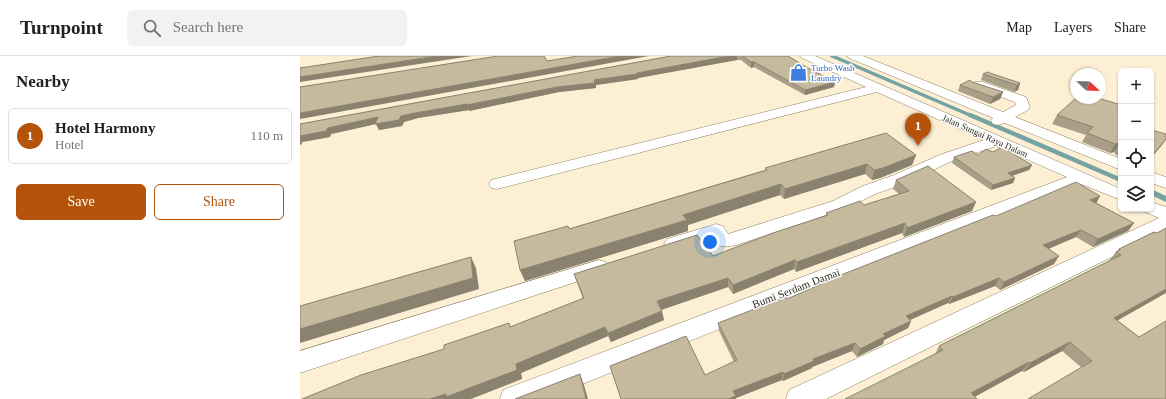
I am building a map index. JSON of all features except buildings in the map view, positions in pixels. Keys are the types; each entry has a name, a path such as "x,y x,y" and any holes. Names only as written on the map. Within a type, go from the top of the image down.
{"street":[{"name":"Jalan Sungai Raya Dalam","path":"806,56 846,71 878,88 932,108 986,134 1053,162 1080,178 1118,194"},
{"path":"853,56 867,64 954,98 1074,148 1118,164"},
{"path":"846,71 885,56"},
{"path":"655,250 716,230 721,240 725,241 839,205 869,190 900,179 948,157 986,134 1002,118 1023,107 1021,100 974,84"},
{"path":"497,184 878,88"},
{"path":"932,108 954,98"},
{"path":"1053,162 1074,148"},
{"name":"Bumi Serdam Damai","path":"513,399 1080,178"},
{"path":"1154,178 1166,183"},
{"path":"1154,209 1166,214"},
{"path":"799,399 1166,222"},
{"path":"300,362 617,262"}],"waterway":[{"path":"832,56 972,116"},
{"path":"970,115 1118,179"},
{"path":"1154,193 1166,199"}],"place":[{"name":"Turbo Wash Laundry","path":"798,73"},
{"name":"Hotel Harmony","path":"918,146"}]}
